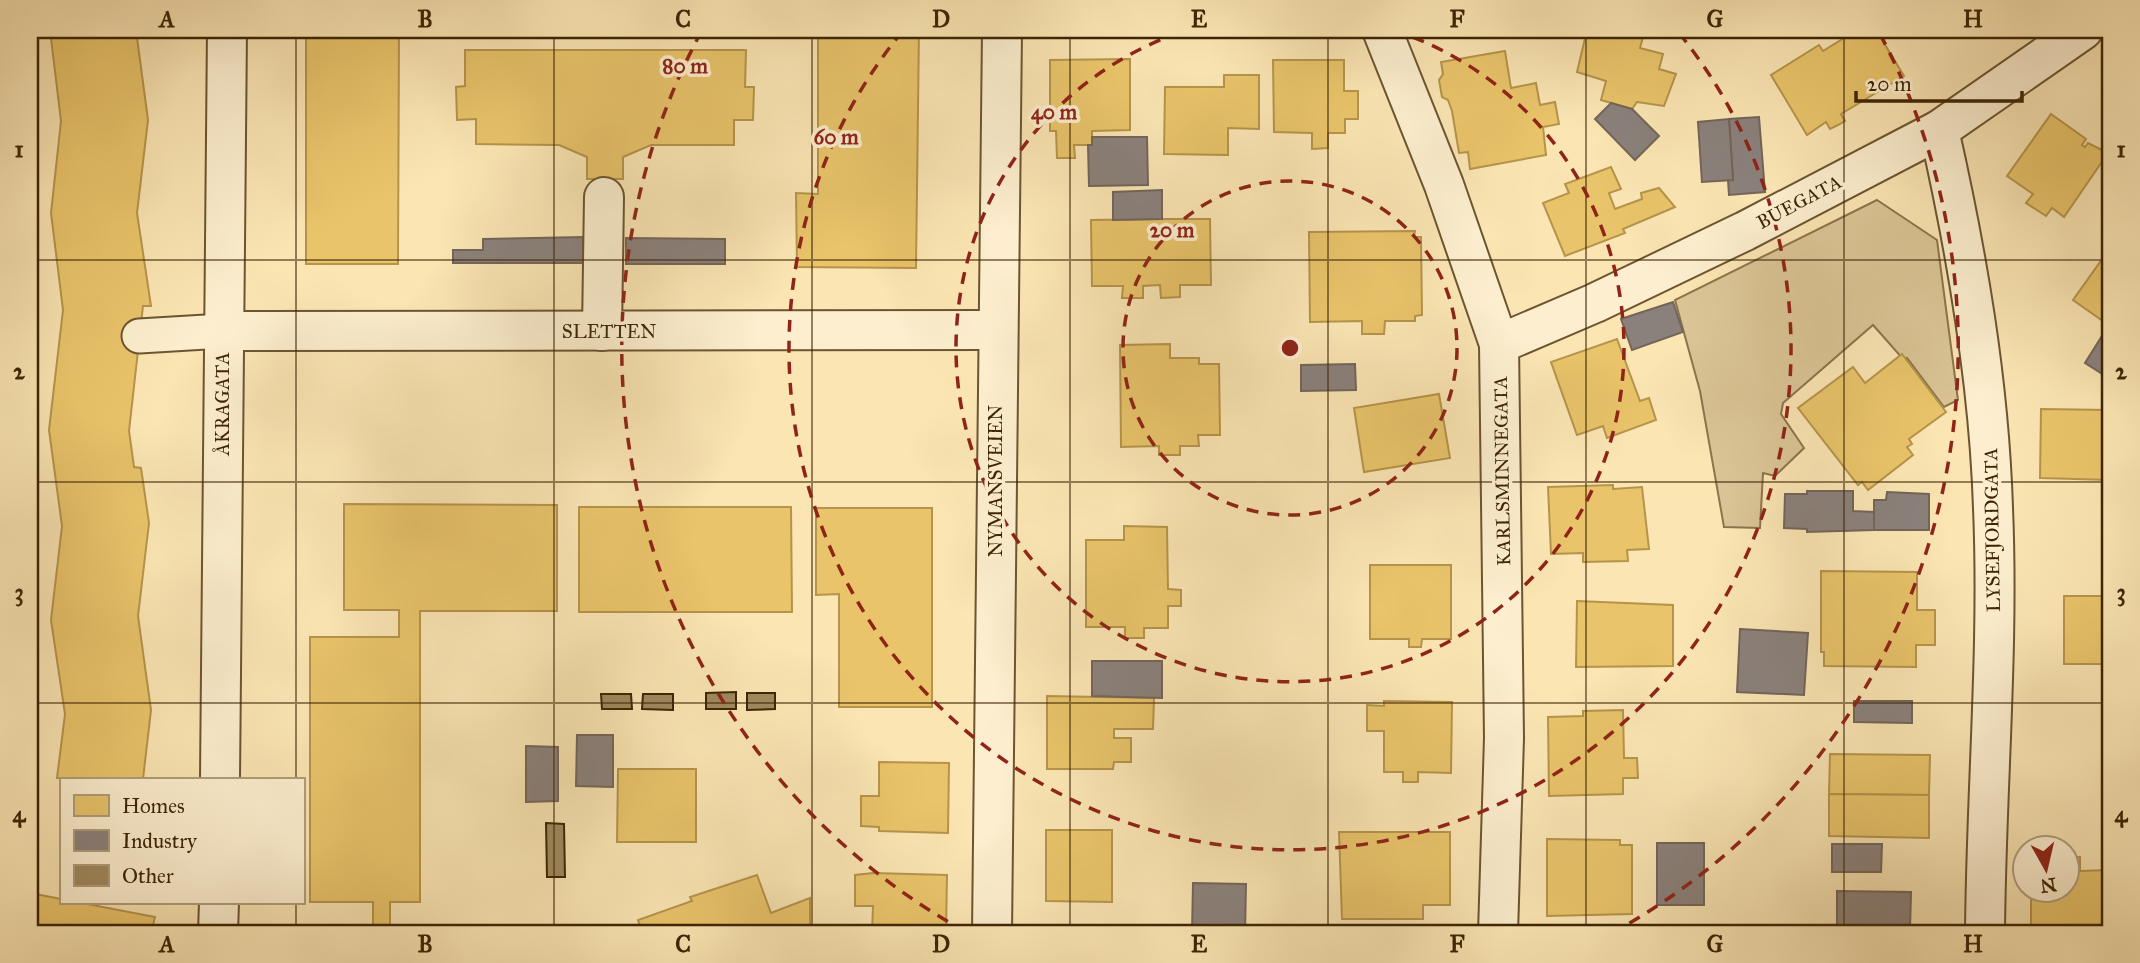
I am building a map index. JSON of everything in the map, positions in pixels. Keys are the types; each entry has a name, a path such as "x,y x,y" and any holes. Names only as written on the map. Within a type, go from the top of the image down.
{"street":[{"name":"ÅKRAGATA","path":"220,778 227,30"},
{"name":"NYMANSVEIEN","path":"992,933 996,330 1002,30"},
{"name":"KARLSMINNEGATA","path":"1382,30 1444,184 1499,344 1504,738 1498,933"},
{"name":"BUEGATA","path":"1499,344 1595,303 1745,232 1939,130 2083,30"},
{"name":"LYSEFJORDGATA","path":"1939,130 1955,202 1974,315 1988,421 1993,504 1994,687 1985,933"},
{"name":"SLETTEN","path":"602,331 604,197"},
{"name":"SLETTEN","path":"223,331 996,330"},
{"path":"218,933 219,904"}],"lane":[{"path":"139,336 223,331"}],"shaded area":[{"path":"1877,200 1937,240 1958,400 1944,407 1907,358 1903,359 1873,325 1783,403 1781,414 1804,448 1775,476 1763,473 1760,528 1724,527 1700,391 1675,300"}],"building: Homes":[{"path":"50,30 136,30 148,120 137,213 151,306 143,306 129,431 134,467 141,468 149,523 138,616 151,710 143,778 57,778 65,714 51,620 62,526 49,430 63,310 51,213 61,121"},
{"path":"306,30 399,30 398,264 306,264"},
{"path":"818,30 919,30 916,268 797,267 796,193 818,194"},
{"path":"1587,30 1645,30 1640,48 1663,54 1659,69 1676,74 1664,106 1637,102 1632,109 1601,100 1606,81 1577,72"},
{"path":"1857,30 1876,30 1904,76 1841,114 1845,121 1830,129 1826,122 1807,135 1771,75 1819,45 1823,51"},
{"path":"465,50 746,50 745,87 754,87 753,120 734,120 734,145 651,145 623,157 623,179 587,179 587,157 559,145 476,144 476,119 457,120 456,87 465,86"},
{"path":"1505,51 1511,88 1536,83 1540,105 1555,102 1559,124 1543,127 1546,155 1470,169 1468,152 1459,153 1448,100 1442,97 1439,80 1443,74 1441,62"},
{"path":"1130,59 1130,130 1092,131 1092,145 1074,145 1075,158 1057,158 1056,131 1050,131 1050,60"},
{"path":"1273,60 1344,60 1344,91 1358,91 1358,119 1345,119 1345,133 1328,133 1328,148 1312,149 1312,133 1274,132"},
{"path":"1224,75 1259,75 1259,129 1228,128 1228,155 1164,154 1165,87 1224,87"},
{"path":"2051,114 2086,139 2082,145 2085,147 2088,143 2108,153 2064,217 2052,208 2046,216 2026,203 2033,194 2007,176"},
{"path":"1611,167 1621,189 1609,193 1615,209 1642,199 1641,193 1659,188 1675,207 1623,229 1625,233 1565,256 1543,203 1569,193 1565,184"},
{"path":"1210,219 1211,285 1180,285 1180,297 1161,298 1160,285 1143,286 1143,298 1122,298 1123,286 1092,286 1091,220"},
{"path":"1415,231 1414,237 1421,237 1422,315 1415,316 1415,321 1385,321 1384,334 1362,334 1362,321 1310,322 1309,232"},
{"path":"2110,248 2110,326 2073,300"},
{"path":"1617,339 1640,401 1649,398 1656,420 1607,438 1603,426 1577,435 1551,362"},
{"path":"1170,344 1170,358 1199,358 1199,364 1219,364 1220,435 1198,435 1199,446 1180,446 1180,455 1159,455 1159,446 1121,447 1120,345"},
{"path":"1902,354 1946,412 1909,439 1912,444 1907,447 1913,455 1868,490 1862,482 1858,485 1798,408 1853,367 1865,383"},
{"path":"1439,394 1450,458 1364,472 1354,408"},
{"path":"2041,409 2110,410 2110,480 2040,478"},
{"path":"1613,485 1613,489 1642,487 1649,549 1627,550 1628,561 1583,562 1583,553 1551,554 1548,487"},
{"path":"344,504 557,505 557,611 420,611 420,902 390,902 390,931 546,930 546,933 309,933 373,930 373,902 310,902 310,637 399,637 399,610 344,610"},
{"path":"579,507 791,507 792,612 579,612"},
{"path":"816,508 932,508 932,707 839,707 839,594 816,595"},
{"path":"1124,526 1167,527 1168,589 1181,590 1181,606 1168,606 1168,628 1144,628 1144,638 1125,638 1125,627 1086,627 1086,540 1124,540"},
{"path":"1370,565 1451,565 1451,639 1422,639 1421,647 1409,647 1409,639 1370,639"},
{"path":"1821,571 1917,572 1917,610 1935,610 1935,645 1916,645 1916,667 1824,666 1824,652 1821,652"},
{"path":"2064,596 2110,596 2110,664 2064,664"},
{"path":"1577,601 1673,605 1673,666 1576,667"},
{"path":"1047,696 1154,698 1153,729 1114,729 1114,738 1131,738 1131,762 1114,762 1113,769 1047,769"},
{"path":"1384,701 1452,702 1451,773 1418,772 1418,782 1403,782 1403,772 1384,772 1384,731 1367,731 1367,705 1384,706"},
{"path":"1623,710 1624,758 1637,758 1638,778 1623,778 1623,794 1549,796 1548,717 1583,716 1583,711"},
{"path":"1830,754 1930,755 1929,795 1829,794"},
{"path":"879,762 949,763 948,833 879,831 879,827 861,826 861,796 879,796"},
{"path":"618,769 696,769 696,842 617,842"},
{"path":"1829,794 1929,795 1929,838 1829,836"},
{"path":"1046,830 1112,830 1112,902 1046,901"},
{"path":"1339,832 1450,832 1450,905 1423,905 1423,919 1342,919"},
{"path":"1547,839 1620,840 1620,845 1632,845 1632,914 1547,916"},
{"path":"2110,857 2110,933 2031,933 2031,904 2080,904 2080,871 2109,870"},
{"path":"757,875 771,913 810,898 810,933 642,933 638,920 692,901 690,897"},
{"path":"855,875 947,875 946,933 872,933 873,906 855,906"},
{"path":"30,893 60,899 60,904 87,904 155,917 151,933 30,933"}],"building: Industry":[{"path":"1611,103 1632,109 1659,136 1635,160 1595,119"},
{"path":"1759,117 1765,192 1729,195 1728,180 1733,180 1729,119"},
{"path":"1729,119 1733,180 1702,182 1698,122"},
{"path":"1092,137 1147,137 1148,185 1089,186 1088,145 1092,145"},
{"path":"1162,190 1162,219 1113,220 1113,192"},
{"path":"583,237 583,263 453,263 453,250 483,250 483,239"},
{"path":"626,238 725,239 725,264 626,264"},
{"path":"1673,302 1683,332 1632,350 1621,319"},
{"path":"2105,331 2110,334 2110,379 2085,363"},
{"path":"1355,364 1356,390 1301,391 1301,365"},
{"path":"1807,491 1853,491 1853,511 1874,512 1874,530 1807,532 1807,529 1784,528 1785,494 1807,494"},
{"path":"1887,492 1929,494 1929,530 1874,530 1874,500 1886,500"},
{"path":"1740,629 1808,633 1804,695 1737,692"},
{"path":"1092,661 1162,661 1162,698 1092,696"},
{"path":"1854,701 1912,701 1912,723 1854,722"},
{"path":"577,735 613,735 613,787 576,786"},
{"path":"526,746 558,747 558,801 526,802"},
{"path":"1657,843 1704,843 1704,905 1657,905"},
{"path":"1832,844 1882,844 1881,872 1832,872"},
{"path":"1193,883 1246,884 1245,933 1192,933"},
{"path":"1837,891 1911,892 1910,931 1837,930"}],"building: Other":[{"path":"736,692 736,709 706,709 706,693"},
{"path":"747,693 775,693 775,709 747,710"},
{"path":"601,694 631,694 632,709 602,709"},
{"path":"643,694 673,694 673,710 642,709"},
{"path":"546,823 564,824 565,877 547,877"}]}
